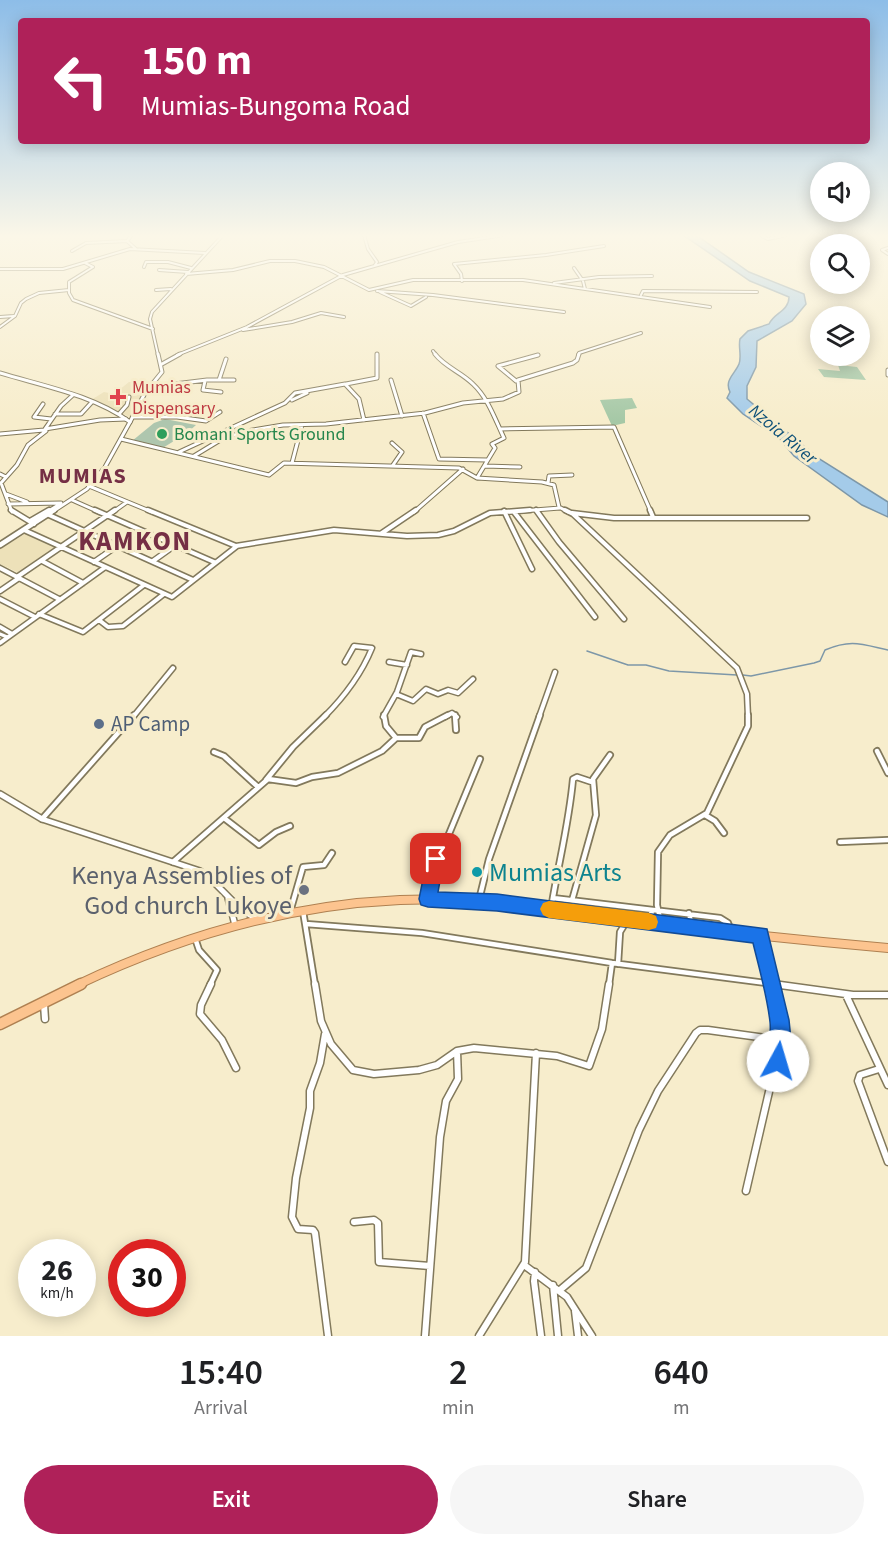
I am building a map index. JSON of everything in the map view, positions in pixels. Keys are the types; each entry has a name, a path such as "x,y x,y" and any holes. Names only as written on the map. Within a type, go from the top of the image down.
{"highway":[{"path":"0,1023 121,964 194,937 303,910 364,902 428,899 478,901 731,932 888,948"}],"street":[{"path":"0,327 14,316 21,303 30,297"},
{"path":"72,297 81,304 153,329"},
{"path":"32,522 49,515 89,486 121,439 128,421 133,417 149,387 161,374 162,364 153,329 152,312 165,297"},
{"path":"162,364 177,355 239,331 301,297"},
{"path":"393,297 411,306 425,297"},
{"path":"457,297 564,312"},
{"path":"654,297 710,307"},
{"path":"239,331 275,326 321,313 344,317"},
{"path":"0,317 14,316"},
{"path":"516,381 575,362 582,351 641,333"},
{"path":"433,351 439,362 474,384 486,401 504,438 492,444 495,448 477,478"},
{"path":"179,452 266,412 273,406 291,400 295,393 377,379 379,360 377,354"},
{"path":"194,456 234,434 277,426 423,414 463,403 517,395 519,391 516,381 498,366 538,355"},
{"path":"219,380 226,359"},
{"path":"0,373 92,402 119,414 128,421"},
{"path":"149,387 234,380"},
{"path":"391,380 402,416"},
{"path":"205,381 203,390 221,392"},
{"path":"346,384 358,397 365,413 364,420"},
{"path":"47,430 44,428 73,395"},
{"path":"119,414 128,405 129,397"},
{"path":"55,414 81,414 92,402"},
{"path":"43,404 34,417 51,419"},
{"path":"133,417 177,417 204,421 220,412"},
{"path":"423,414 440,459 488,460"},
{"path":"0,434 23,434 100,420 128,421"},
{"path":"292,463 302,425"},
{"path":"500,429 614,428 653,518"},
{"path":"32,522 12,511 1,483 17,465 28,445 47,430"},
{"path":"121,439 269,475 276,471 279,464 292,463 464,469 477,478 548,483 556,488 560,508"},
{"path":"392,443 402,452 393,465"},
{"path":"485,466 520,467"},
{"path":"381,533 415,511 464,469"},
{"path":"0,474 6,477"},
{"path":"548,483 550,476 572,474"},
{"path":"89,486 237,546"},
{"path":"5,494 32,503"},
{"path":"8,504 71,501 214,562"},
{"path":"0,591 127,501"},
{"path":"0,545 61,503"},
{"path":"24,530 164,594 174,596 237,546 326,531 407,536 444,535 485,514 560,508 607,518 807,518"},
{"path":"536,510 553,535 624,619"},
{"path":"504,511 532,569"},
{"path":"514,511 595,617"},
{"path":"571,512 740,673 747,694 748,726 722,785 705,815 670,835 658,852 656,859 657,923"},
{"path":"49,515 193,580"},
{"path":"94,562 140,531"},
{"path":"153,561 174,546"},
{"path":"41,560 83,583"},
{"path":"0,643 105,567"},
{"path":"0,568 59,599"},
{"path":"39,614 81,632 144,585"},
{"path":"99,620 108,627 123,626 164,594"},
{"path":"0,599 35,617"},
{"path":"0,627 12,634"},
{"path":"0,633 7,637"},
{"path":"172,862 266,780 275,767 326,717 356,683 372,648 354,646 345,662"},
{"path":"396,738 383,719 396,694 411,652 421,654"},
{"path":"388,662 407,665"},
{"path":"42,819 115,735 138,713 173,668"},
{"path":"478,901 489,859 555,672"},
{"path":"396,694 413,701 426,689 438,694 447,690 458,693 473,679"},
{"path":"266,780 296,783 338,772 382,751 396,738 419,738 427,726 453,713 457,716 456,730"},
{"path":"877,751 888,773"},
{"path":"214,752 224,756 258,787"},
{"path":"569,912 596,815 592,782 605,759 610,755"},
{"path":"428,899 434,863 444,846 480,759"},
{"path":"551,909 559,856 565,843 569,821 573,778 577,777 592,782"},
{"path":"0,794 42,819 207,875 244,913 259,920"},
{"path":"705,815 715,821 724,833"},
{"path":"224,818 258,844 290,826"},
{"path":"840,842 888,840"},
{"path":"290,913 303,867 324,865 332,854"},
{"path":"228,896 235,925"},
{"path":"553,898 725,919 731,932"},
{"path":"593,915 594,903"},
{"path":"614,918 615,906"},
{"path":"303,910 316,998 325,1033 348,1066 353,1070 368,1074 397,1073 429,1068 457,1051 482,1048 564,1057 587,1067 590,1066 602,1029 620,932 630,920 631,909"},
{"path":"651,910 657,923"},
{"path":"689,913 692,927"},
{"path":"306,924 422,933 540,950 615,964 846,994 888,994"},
{"path":"746,1191 781,1040 778,1006 761,935"},
{"path":"194,937 199,950 217,970 201,1005 200,1014 222,1040 236,1068"},
{"path":"846,994 888,1085"},
{"path":"44,1000 45,1019"},
{"path":"560,1290 586,1268 639,1130 658,1091 696,1033 700,1030 708,1030 781,1040"},
{"path":"325,1033 320,1063 310,1091 310,1107 292,1217 298,1229 313,1230 315,1233 328,1336"},
{"path":"425,1336 440,1137 446,1101 459,1076 457,1051"},
{"path":"479,1336 524,1265 536,1053"},
{"path":"879,1069 860,1075 858,1081 888,1162"},
{"path":"354,1222 374,1220 378,1223 379,1262 429,1266"},
{"path":"524,1265 560,1290 592,1336"},
{"path":"535,1272 534,1281 541,1336"},
{"path":"552,1284 558,1336"},
{"path":"575,1311 578,1336"}],"shaded area":[{"name":"Mumias Dispensary","path":"129,382 150,382 130,417 91,400 104,392 114,394"},
{"path":"25,534 56,548 19,573 0,564 0,549"}],"green space":[{"path":"838,366 857,367 866,380 824,377 818,369 840,371"},
{"path":"632,398 637,408 625,410 625,423 612,426 600,400"},
{"name":"Bomani Sports Ground","path":"165,419 196,425 161,449 132,441 154,423"}],"water":[{"name":"Nzoia River","path":"789,297 805,297 806,304 792,321 757,341 756,367 747,386 747,399 821,460 888,502 888,517 862,505 794,456 779,438 743,414 727,398 730,392 729,381 740,361 740,339 748,331 769,324 787,306"}],"waterway":[{"path":"743,675 751,676 814,663 820,661 825,650 842,645 856,644 888,650"},
{"path":"587,651 628,665 646,665 669,671 737,675"}],"slow traffic":[{"path":"549,909 649,922"}],"place":[{"name":"Mumias Dispensary","path":"118,397"},
{"name":"Bomani Sports Ground","path":"162,434"},
{"name":"AP Camp","path":"99,724"},
{"name":"Mumias Arts","path":"477,872"},
{"name":"Kenya Assemblies of God church Lukoye","path":"304,890"}],"district":[{"name":"MUMIAS","path":"83,475"},
{"name":"KAMKON","path":"135,541"}],"route":[{"path":"436,859 428,899 497,903 761,935 780,1020 781,1040 778,1061"}]}
